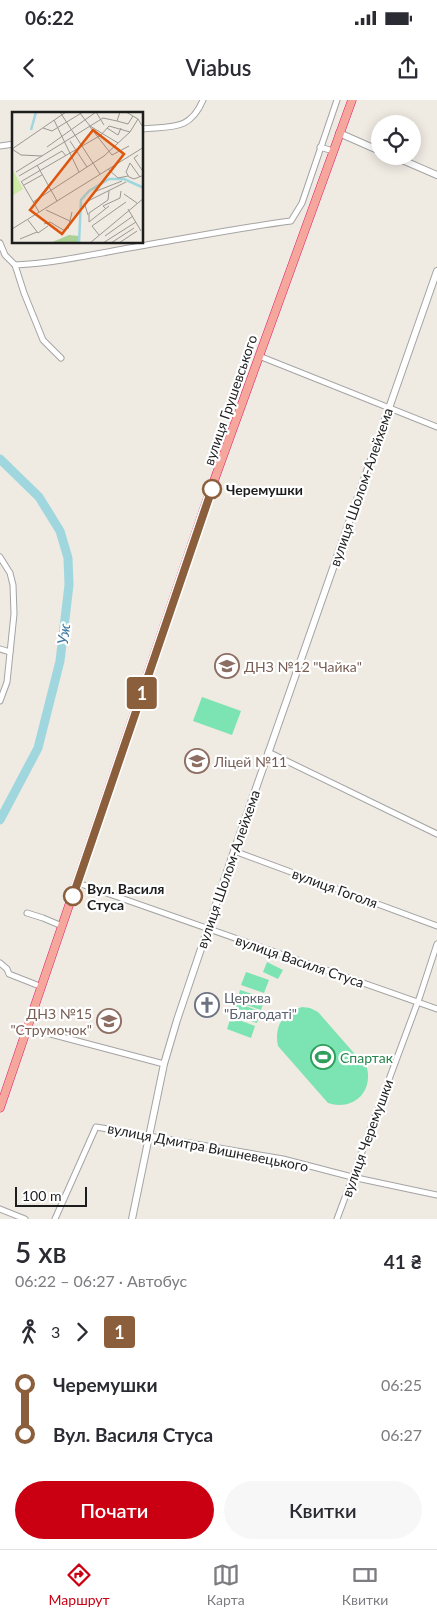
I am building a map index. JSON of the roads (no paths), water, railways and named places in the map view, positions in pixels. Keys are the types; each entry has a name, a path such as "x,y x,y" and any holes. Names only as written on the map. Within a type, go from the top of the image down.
{"highway":[{"name":"вулиця Грушевського","path":"0,1108 206,503 352,100"}],"street":[{"path":"144,129 185,124 197,113 203,100"},
{"path":"14,265 35,264 292,221 302,204 337,100"},
{"path":"340,133 371,147"},
{"path":"320,147 332,151"},
{"path":"414,165 437,175"},
{"path":"0,243 5,254 14,265 43,340 61,358"},
{"name":"вулиця Шолом-Алейхема","path":"132,1219 164,1064 207,929 437,271"},
{"path":"259,356 437,427"},
{"path":"0,558 10,573 13,585 14,614 7,682 0,701"},
{"path":"0,648 10,652"},
{"path":"268,752 437,834"},
{"name":"вулиця Гоголя","path":"234,851 437,926"},
{"name":"вулиця Василя Стуса","path":"78,882 437,1010"},
{"path":"27,914 62,926"},
{"name":"вулиця Черемушки","path":"337,1219 418,1002 437,944"},
{"path":"0,963 7,969 9,974 42,987"},
{"path":"28,1028 164,1064"},
{"name":"вулиця Дмитра Вишневецького","path":"56,1219 96,1126 283,1159 352,1177 437,1195"},
{"path":"0,1209 25,1219"}],"waterway":[{"name":"Уж","path":"0,459 39,497 60,531 68,558 69,585 60,661 38,748 0,820"}],"place":[{"name":"Черемушки","path":"212,489"},
{"name":"ДНЗ №12 \"Чайка\"","path":"227,666"},
{"name":"Ліцей №11","path":"197,761"},
{"name":"Вул. Василя Стуса","path":"73,896"},
{"name":"Церква \"Благодаті\"","path":"207,1005"},
{"name":"ДНЗ №15 \"Струмочок\"","path":"109,1021"},
{"name":"Спартак","path":"323,1057"}]}
